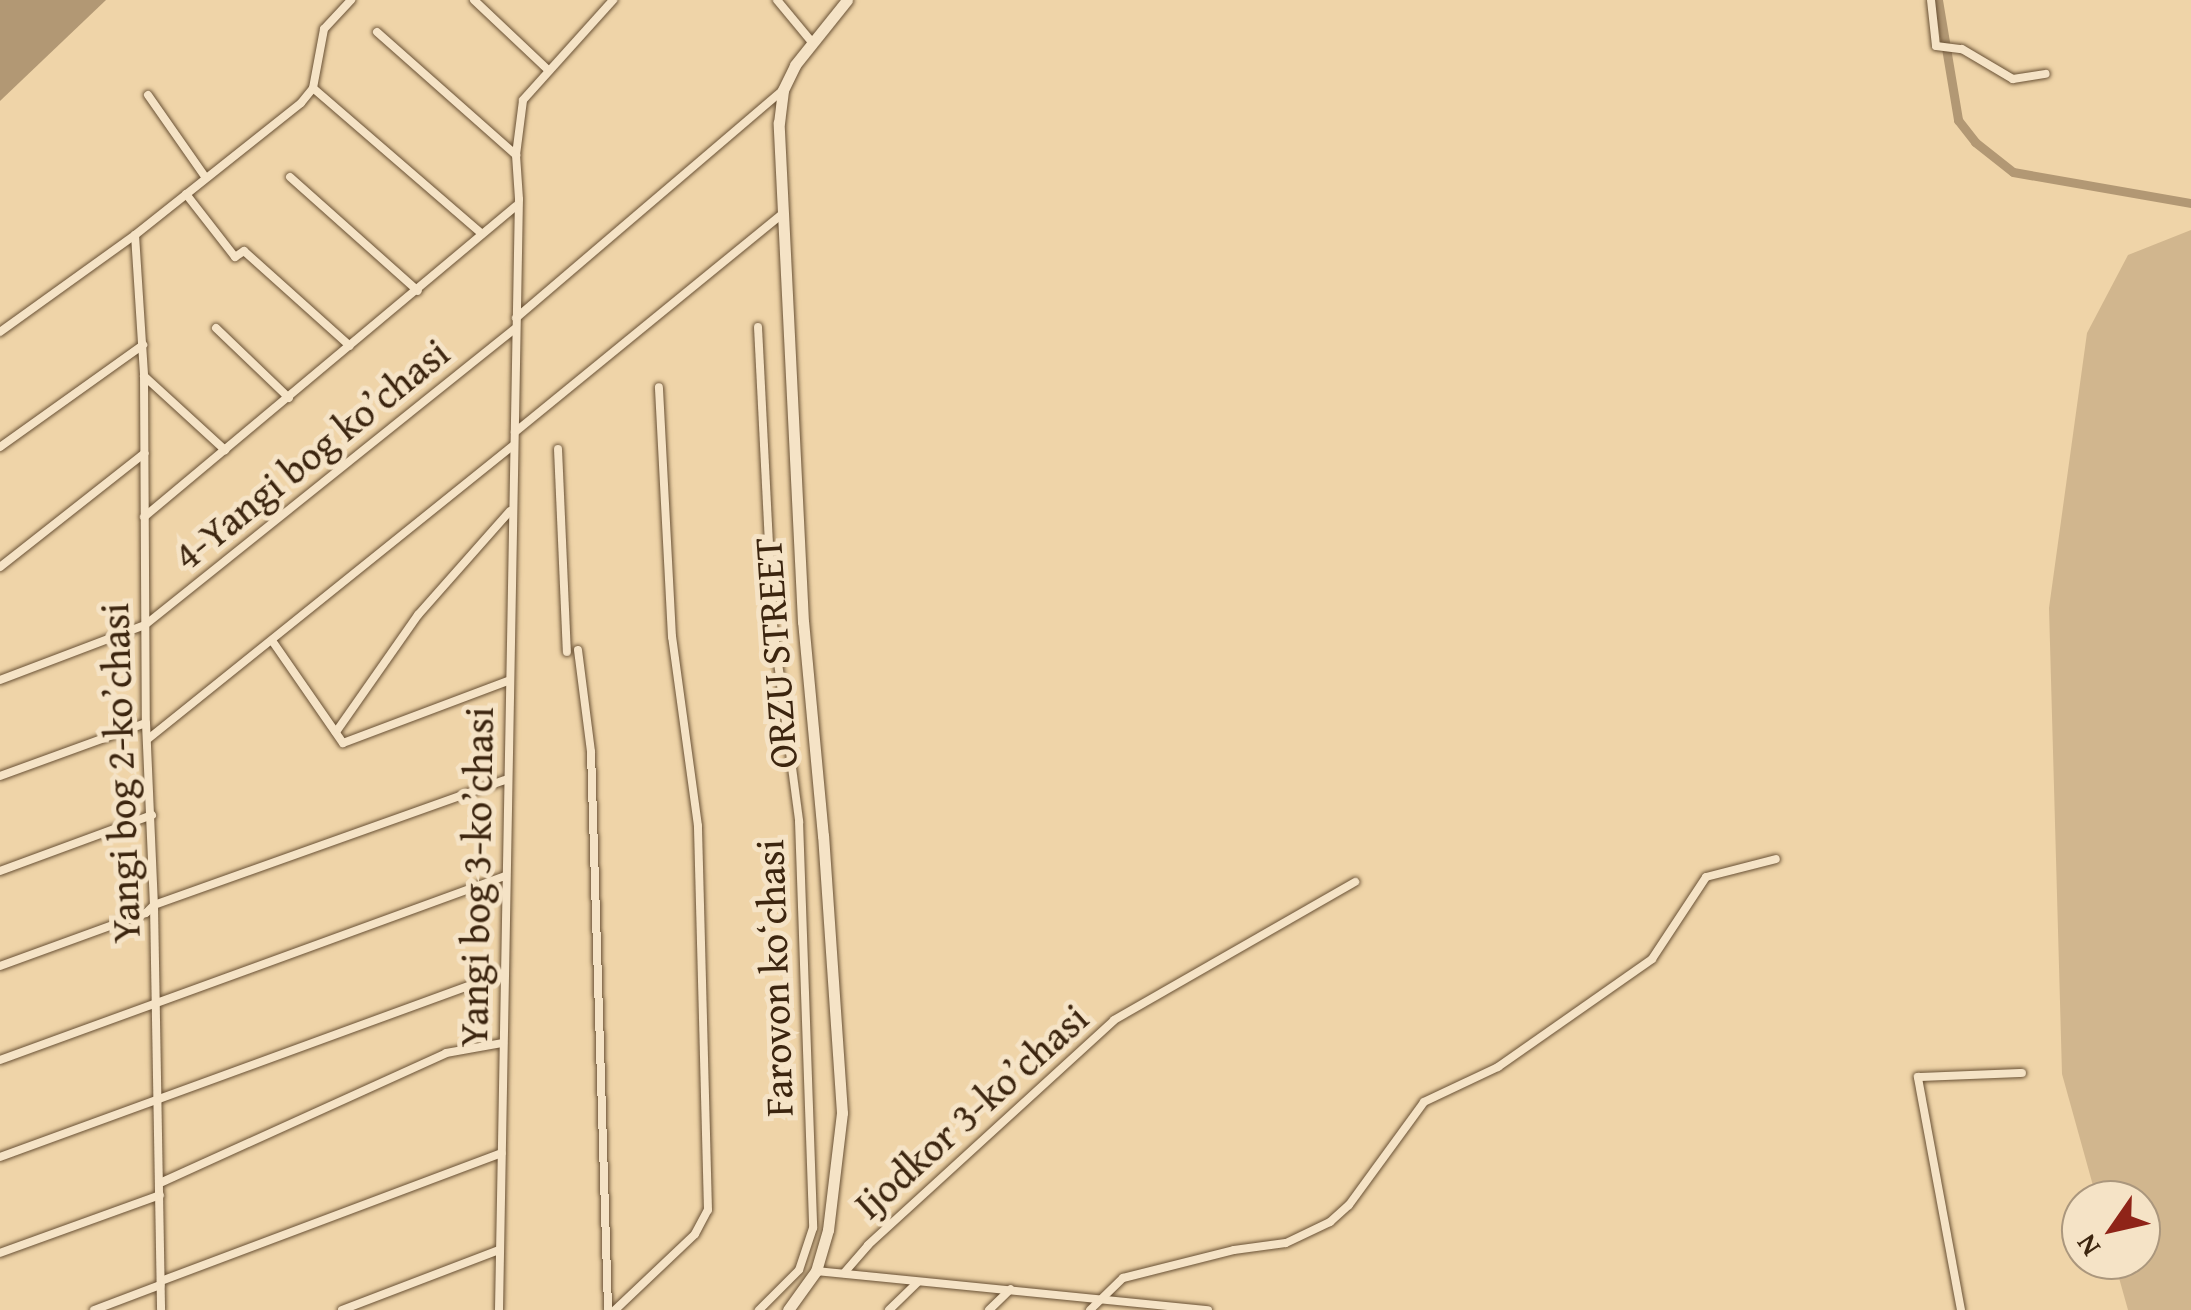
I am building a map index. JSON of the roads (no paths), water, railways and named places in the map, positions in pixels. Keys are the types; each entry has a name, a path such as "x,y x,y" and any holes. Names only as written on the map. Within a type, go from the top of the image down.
{"main road":[{"name":"ORZU STREET","path":"788,1310 816,1271 828,1230 842,1113 824,836 803,622 778,154 783,90 810,42 848,0"}],"street":[{"path":"0,332 135,235 301,103 313,88 324,29 351,0"},
{"path":"474,0 547,69"},
{"name":"Yangi bog 3-koʼchasi","path":"499,1310 510,510 515,432 516,155 523,100 613,0"},
{"path":"777,0 810,42"},
{"path":"1931,0 1936,46 1952,47 2013,79 2046,74"},
{"path":"377,32 516,155"},
{"path":"313,88 482,234"},
{"path":"516,318 783,90"},
{"path":"148,95 206,178"},
{"path":"290,176 418,291"},
{"path":"186,194 235,257 244,251 350,346"},
{"name":"4-Yangi bog koʼchasi","path":"144,517 517,205"},
{"path":"515,432 781,215"},
{"name":"Yangi bog 2-koʼchasi","path":"135,235 144,376 146,723 157,1002 161,1310"},
{"name":"Farovon koʻchasi","path":"758,326 773,625 799,821 813,1228 799,1270 759,1310"},
{"path":"216,328 289,398"},
{"name":"4-Yangi bog koʼchasi","path":"0,680 145,626 515,329"},
{"path":"0,447 143,345"},
{"path":"144,376 225,450"},
{"name":"Farovon koʻchasi","path":"611,1310 695,1234 708,1210 698,826 672,637 658,387"},
{"path":"148,739 513,446"},
{"path":"558,449 567,652"},
{"path":"0,567 145,453"},
{"path":"336,732 418,615 510,510"},
{"path":"273,642 347,743 508,682"},
{"name":"Farovon koʻchasi","path":"578,650 592,752 611,1310"},
{"path":"0,776 146,723"},
{"path":"0,966 146,913 154,905 507,779"},
{"path":"0,871 152,816"},
{"path":"1090,1310 1123,1278 1234,1250 1286,1243 1330,1222 1349,1205 1424,1102 1498,1067 1652,959 1706,877 1776,858"},
{"path":"0,1060 505,876"},
{"name":"Ijodkor 3-koʼchasi","path":"844,1274 868,1245 1114,1020 1355,882"},
{"path":"0,1157 504,973"},
{"path":"160,1183 446,1053 503,1043"},
{"path":"1961,1310 1918,1077 2022,1073"},
{"path":"94,1310 502,1153"},
{"path":"0,1254 160,1195"},
{"path":"342,1310 499,1250"},
{"path":"816,1271 1208,1310"},
{"path":"889,1310 919,1281"},
{"path":"989,1310 1011,1289"}],"waterway":[{"path":"1938,0 1958,120 1975,142 2013,172 2191,203"}]}
